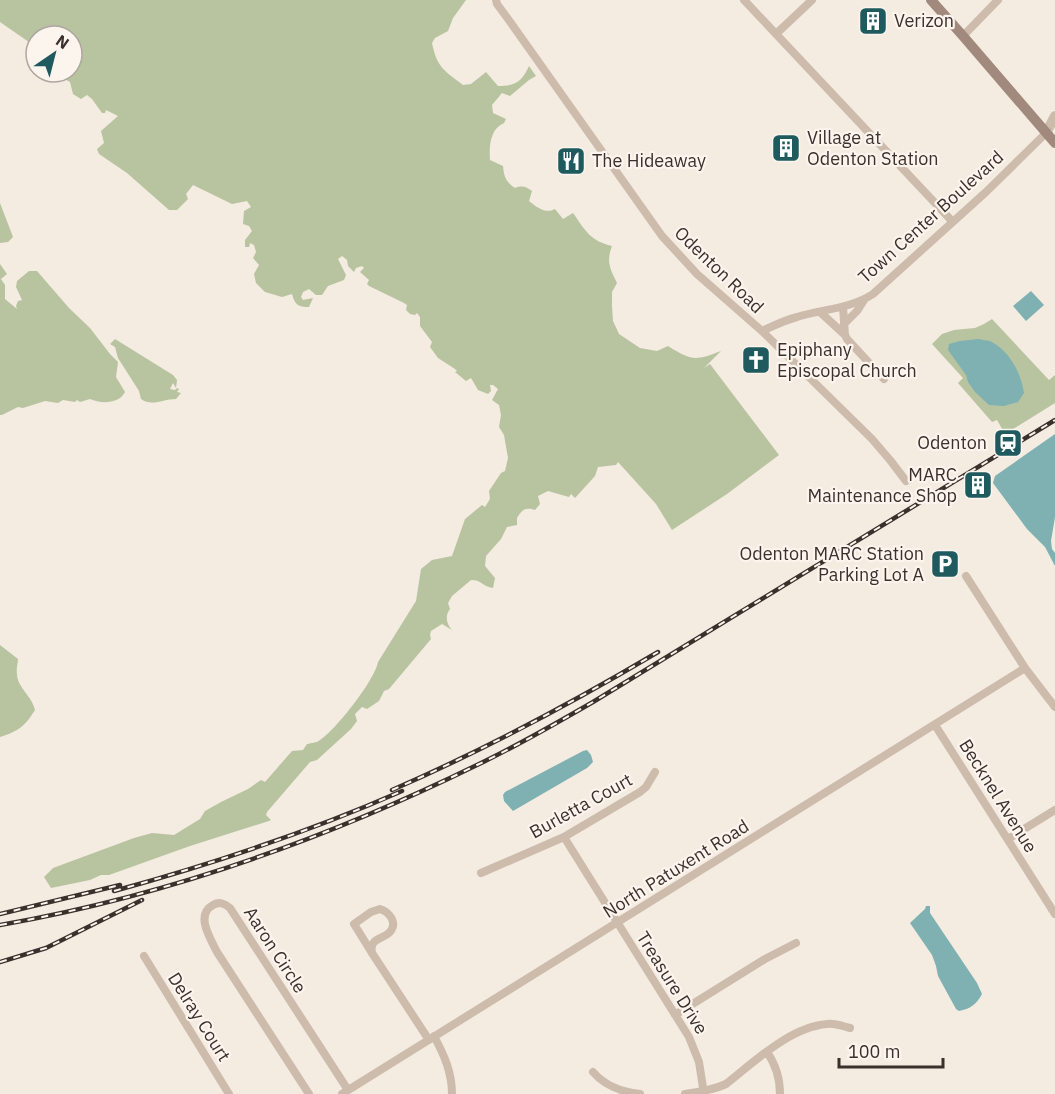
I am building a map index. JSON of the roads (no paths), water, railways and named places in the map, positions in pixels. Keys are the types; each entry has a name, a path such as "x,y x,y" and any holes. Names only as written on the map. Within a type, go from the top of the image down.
{"main road":[{"path":"931,0 1050,131 1055,143"}],"street":[{"name":"Odenton Road","path":"496,0 662,236 698,274 762,331 872,440 906,481"},
{"path":"744,0 952,221"},
{"path":"776,34 812,0"},
{"path":"963,36 998,0"},
{"name":"Town Center Boulevard","path":"762,331 796,317 843,307 873,294 1050,131 1055,116"},
{"path":"844,324 865,299"},
{"path":"843,307 845,335"},
{"path":"820,312 845,335 885,379"},
{"path":"966,576 1025,668 1055,707"},
{"name":"North Patuxent Road","path":"345,1092 1025,668"},
{"name":"Becknel Avenue","path":"936,725 1055,914"},
{"name":"Burletta Court","path":"481,873 564,837 646,787 655,772"},
{"path":"1008,839 1055,810"},
{"name":"Treasure Drive","path":"564,837 695,1049 704,1093"},
{"name":"Aaron Circle","path":"309,1094 214,946 204,917 206,910 214,904 222,903 230,908 345,1092"},
{"path":"372,953 371,948 376,940 390,932 393,926 391,916 380,909 371,912 354,924 372,953 447,1062 452,1094"},
{"path":"675,1015 765,959 796,943"},
{"name":"Delray Court","path":"144,957 229,1094"},
{"path":"686,1094 704,1093 726,1084 767,1052 797,1032 809,1027 828,1023 850,1029"},
{"path":"767,1052 777,1069 780,1094"},
{"path":"593,1072 606,1084 616,1089 640,1094"}],"water":[{"path":"1031,291 1044,305 1026,321 1013,306"},
{"path":"978,339 990,341 998,346 1014,364 1024,393 1018,402 1004,406 989,405 975,392 948,350 949,344"},
{"path":"1055,434 1055,517 1051,541 1055,553 1055,566 1045,547 1027,529 993,483 995,476"},
{"path":"587,750 593,762 587,768 513,811 504,801 505,792"},
{"path":"926,906 930,906 930,913 982,994 967,1009 959,1011 956,1009 938,976 932,955 910,923"}],"railway":[{"path":"0,925 123,898 244,862 362,817 477,765 593,702 1055,420"},
{"path":"392,790 527,725 658,652"},
{"path":"114,891 260,846 402,791"},
{"path":"0,914 120,885"},
{"path":"0,962 46,948 142,900"}],"place":[{"name":"Verizon","path":"873,21"},
{"name":"Village at Odenton Station","path":"786,148"},
{"name":"The Hideaway","path":"571,161"},
{"name":"Epiphany Episcopal Church","path":"756,360"},
{"name":"Odenton","path":"1008,443"},
{"name":"MARC Maintenance Shop","path":"978,485"},
{"name":"Odenton MARC Station Parking Lot A","path":"945,564"}]}
